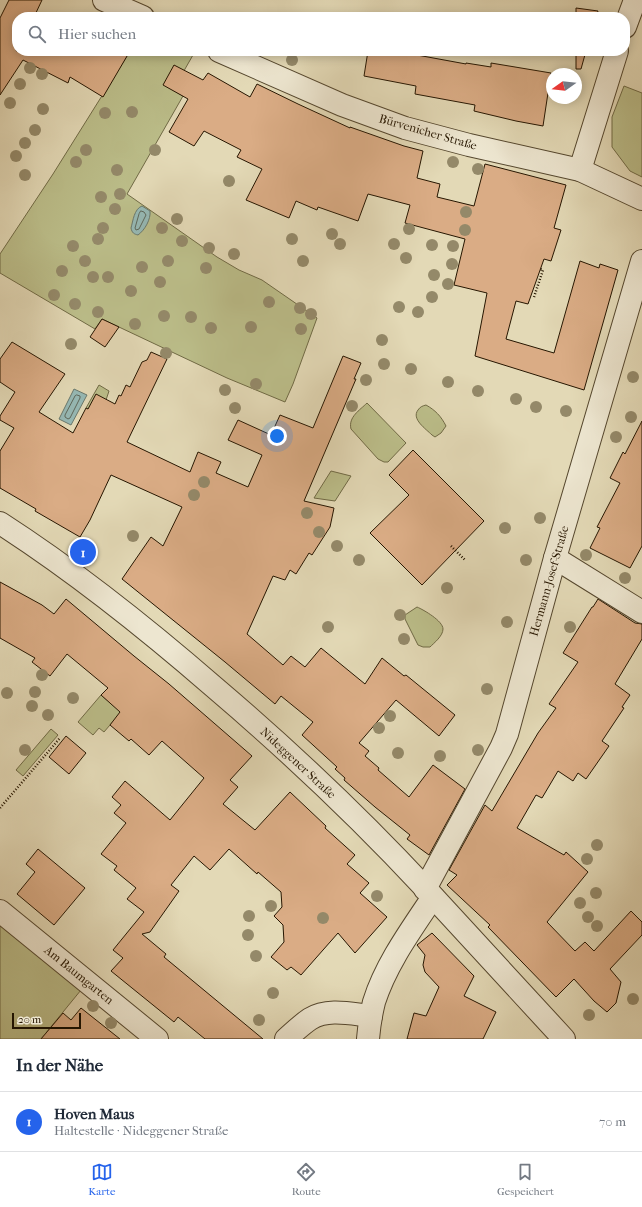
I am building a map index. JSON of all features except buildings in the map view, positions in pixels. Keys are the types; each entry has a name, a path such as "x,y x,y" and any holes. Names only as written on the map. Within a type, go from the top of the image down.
{"street":[{"path":"104,0 132,12"},
{"path":"630,14 635,0"},
{"name":"Bürvenicher Straße","path":"230,56 342,105 405,128 469,145 580,170 642,199"},
{"path":"580,170 616,56"},
{"name":"Hermann-Josef-Straße","path":"368,1039 371,1016 385,975 429,893 501,748 506,734 555,558 642,261"},
{"name":"Nideggener Straße","path":"0,523 65,567 104,596 174,652 299,762 429,893 564,1039"},
{"path":"555,558 642,612"},
{"name":"Am Baumgarten","path":"0,911 157,1039"},
{"path":"286,1039 307,1021 322,1014 341,1013 371,1016"}],"path":[{"path":"534,297 543,270 540,269"},
{"path":"451,546 465,560"},
{"path":"0,808 60,738"}],"green space":[{"path":"127,56 192,56 173,90 183,96 127,194 217,257 239,270 262,280 317,318 285,402 227,378 102,319 95,329 0,273 0,254 53,174"},
{"path":"624,86 642,93 642,177 630,171 612,147 612,117"},
{"path":"99,385 109,391 101,415 86,408"},
{"path":"367,403 406,443 388,462 378,459 351,429 351,421 353,417"},
{"path":"426,405 438,414 446,426 441,433 435,437 420,424 416,417 416,413 419,409"},
{"path":"331,471 351,476 335,501 314,498"},
{"path":"417,607 433,616 440,623 443,629 442,634 430,647 418,645 405,619 405,615"},
{"path":"101,695 121,712 104,732 99,728 93,735 78,722"},
{"path":"51,729 58,735 23,776 16,770"},
{"path":"0,923 81,990 41,1039 0,1039"}],"water":[{"path":"142,206 150,211 150,217 143,230 138,235 133,233 131,228 137,210"},
{"path":"74,389 87,395 71,425 59,419"}],"place":[{"name":"Hoven Maus","path":"83,552"}]}
